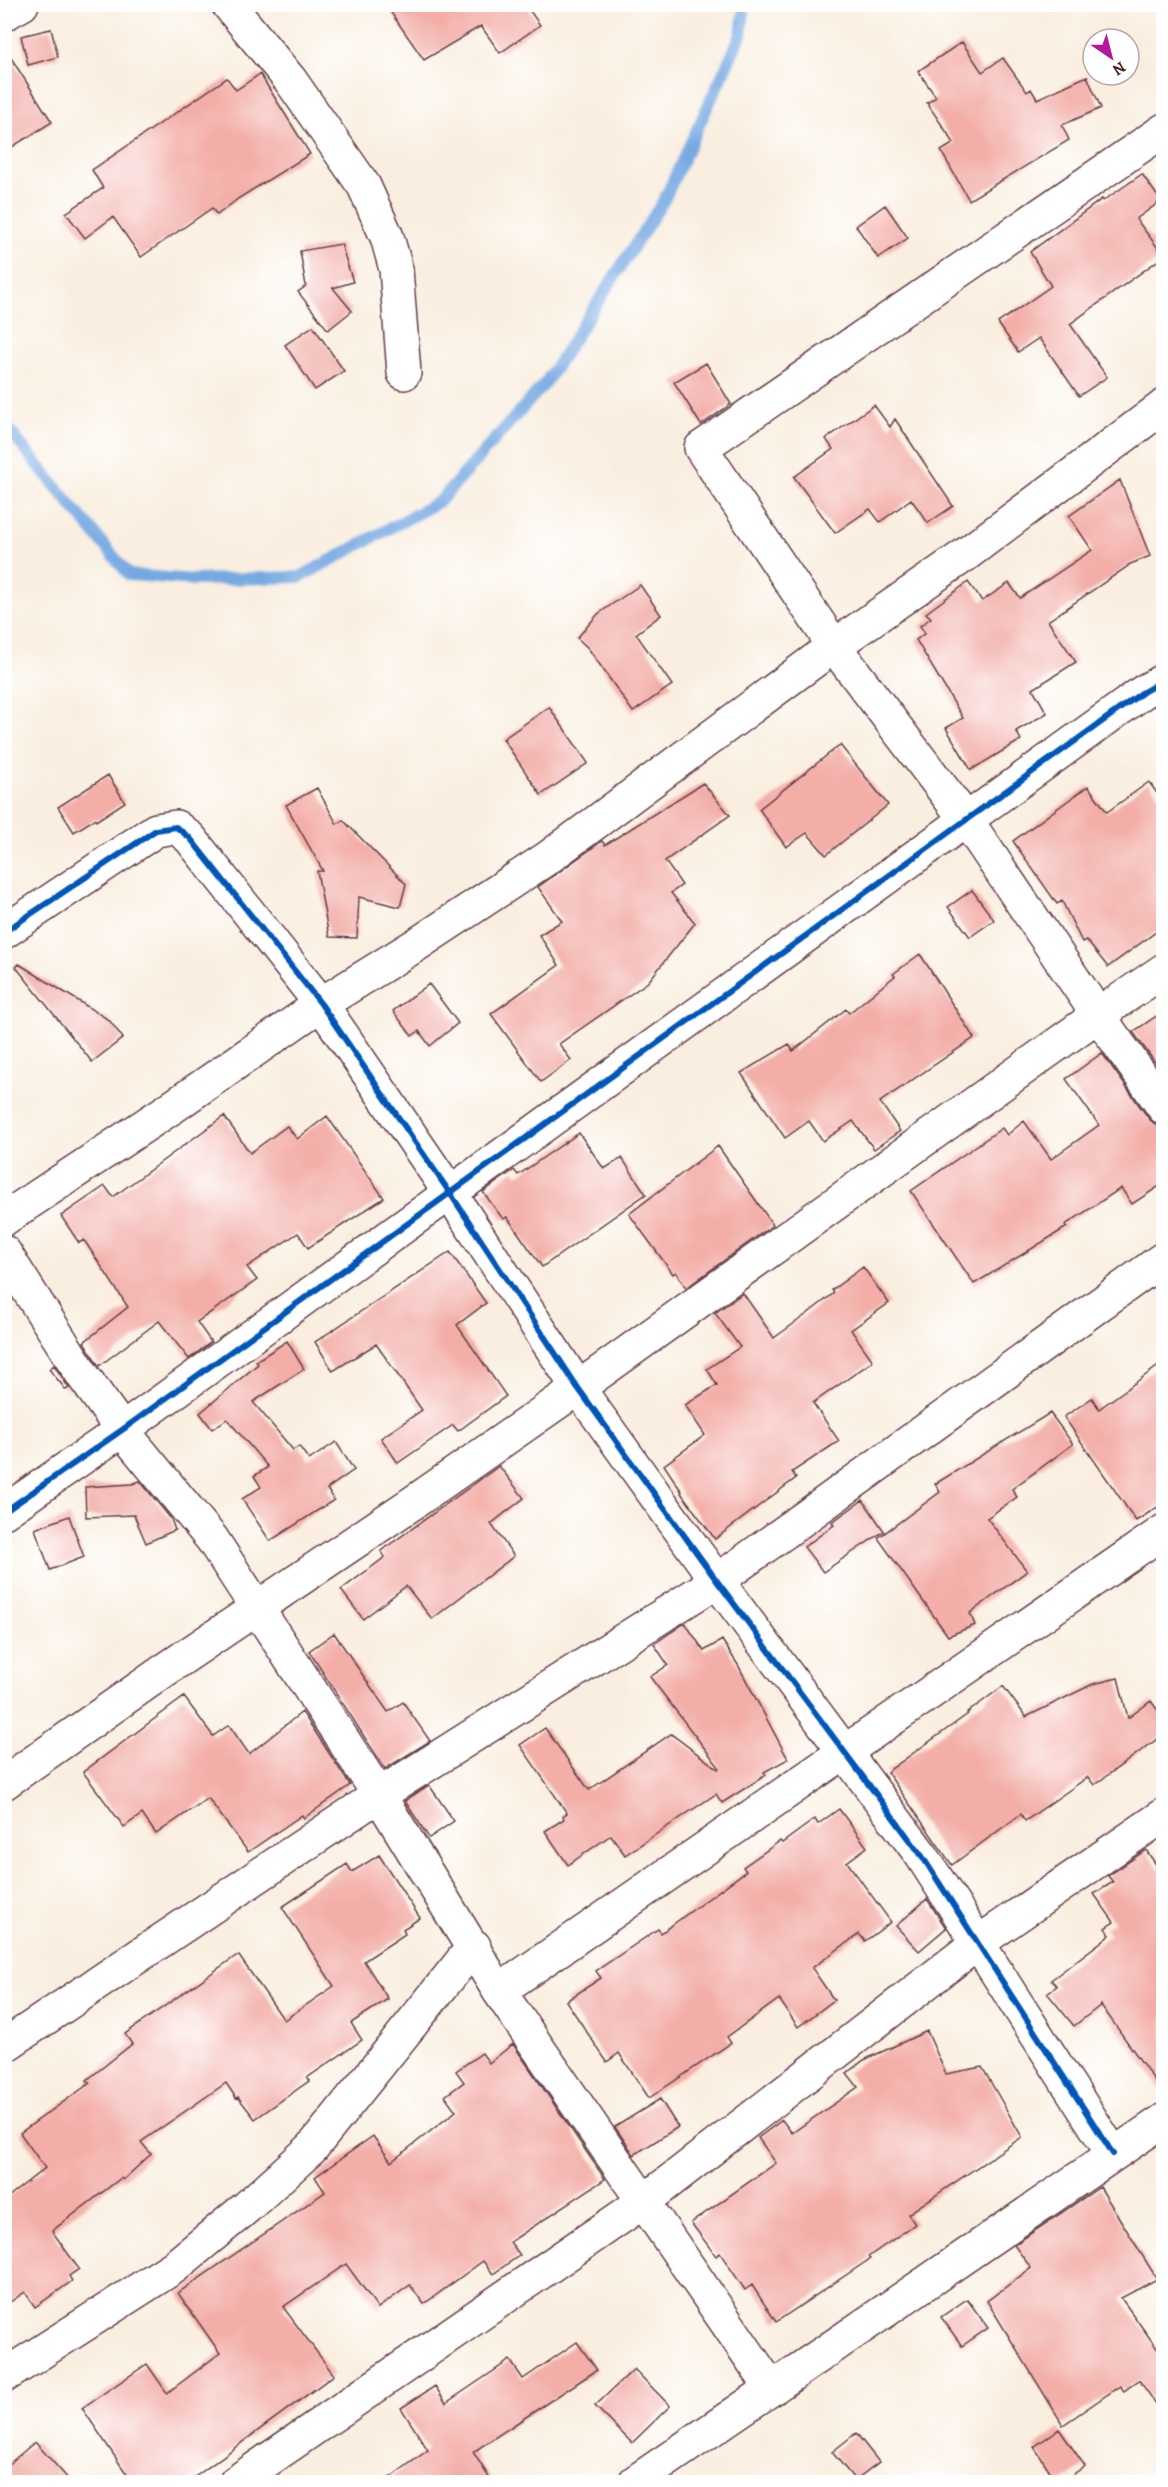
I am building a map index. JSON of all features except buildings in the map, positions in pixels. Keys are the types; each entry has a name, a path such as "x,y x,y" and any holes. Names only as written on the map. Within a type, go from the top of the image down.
{"street":[{"path":"4,14 22,4"},
{"path":"228,4 291,81 364,186 387,237 396,269 404,373"},
{"path":"1164,130 701,448 834,646 968,821 1098,1015 1164,1108"},
{"path":"4,1219 174,1106 321,1004 416,945 549,857 834,646 965,555 1164,406"},
{"path":"4,1512 122,1430 968,821 1143,692 1164,680"},
{"path":"4,932 156,830 176,826 190,838 321,1004 450,1193 578,1388 844,1754 922,1856 1113,2154"},
{"path":"4,1783 165,1670 258,1609 578,1388 1164,970"},
{"path":"4,1252 84,1377 122,1430 212,1539 379,1796 499,1991 772,2389"},
{"path":"4,2046 379,1796 717,1581 1164,1258"},
{"path":"499,1991 1164,1531"},
{"path":"236,2482 643,2202 979,1942 1164,1815"},
{"path":"4,2376 174,2267 247,2207 312,2148 474,1947"},
{"path":"635,2482 1164,2120"}],"waterway":[{"path":"4,424 129,575 194,580 300,577 440,501 546,382 664,200 741,35 745,4"}],"cycle path":[{"path":"4,1512 122,1430 1143,692 1164,680"},
{"path":"4,932 156,830 176,827 190,838 321,1004 450,1193 578,1388 717,1581 922,1856 1113,2154"}]}
